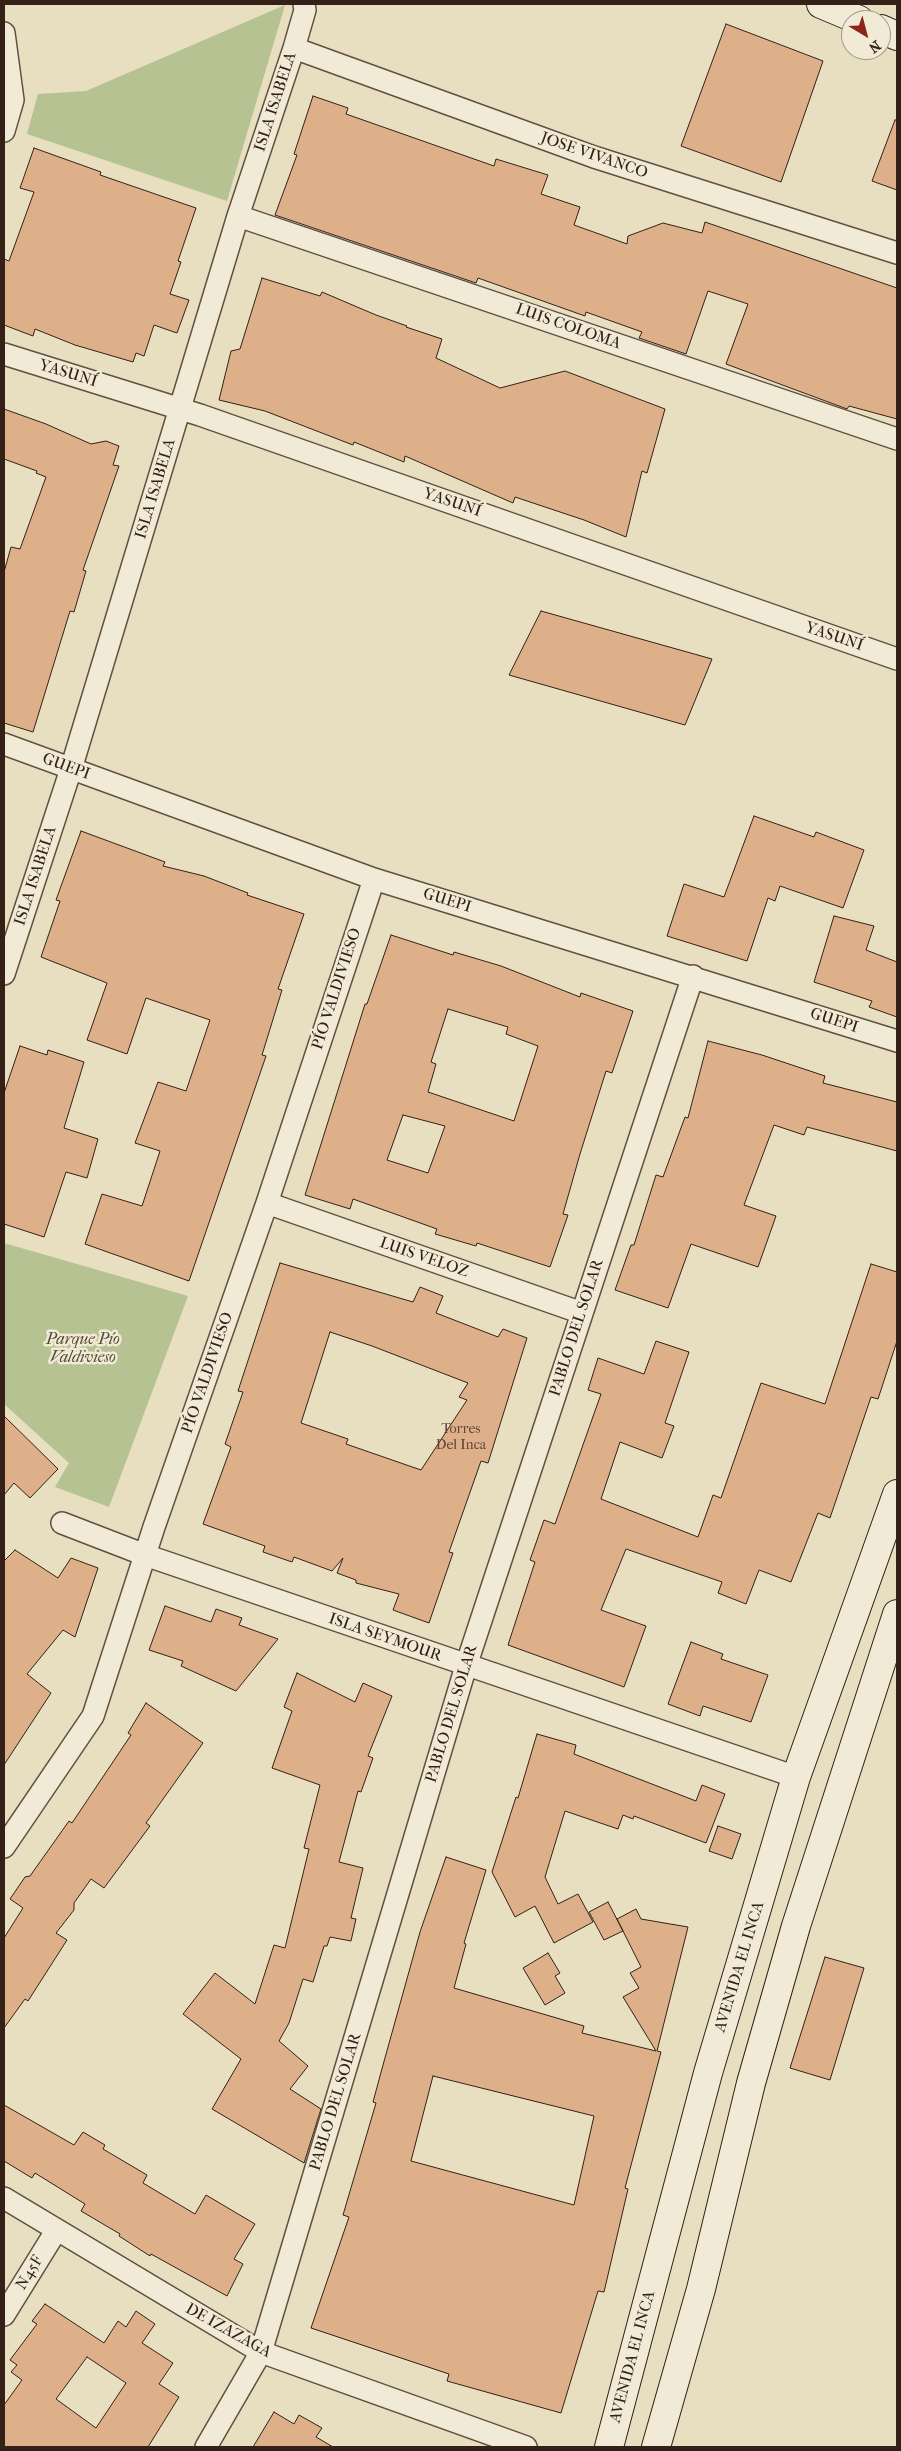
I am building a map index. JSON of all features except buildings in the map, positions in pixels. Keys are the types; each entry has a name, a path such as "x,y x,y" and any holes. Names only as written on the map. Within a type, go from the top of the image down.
{"main road":[{"path":"821,4 841,12"},
{"name":"AVENIDA EL INCA","path":"609,2447 708,2073 796,1777 890,1537 897,1494"},
{"path":"656,2447 701,2289 751,2083 796,1926 897,1614"}],"street":[{"name":"ISLA ISABELA","path":"4,974 72,769 238,216 309,6"},
{"path":"4,33 13,100 4,131"},
{"name":"JOSE VIVANCO","path":"294,48 594,157 897,253"},
{"name":"LUIS COLOMA","path":"238,216 897,439"},
{"name":"YASUNÍ","path":"4,354 181,408 897,659"},
{"name":"GUEPI","path":"4,744 374,879 693,976 897,1041"},
{"name":"PÍO VALDIVIESO","path":"4,1847 93,1716 145,1555 267,1203 374,879"},
{"name":"PABLO DEL SOLAR","path":"206,2447 260,2352 466,1666 693,976"},
{"name":"LUIS VELOZ","path":"267,1203 582,1313"},
{"name":"ISLA SEYMOUR","path":"62,1523 145,1555 796,1777"},
{"name":"DE IZAZAGA","path":"4,2198 260,2352 526,2447"},
{"name":"N45F","path":"4,2315 56,2231"}],"green space":[{"path":"285,5 227,201 27,134 38,94 86,91"},
{"name":"Parque Pío Valdivieso","path":"4,1243 188,1296 109,1507 55,1487 69,1463 4,1404"}]}
